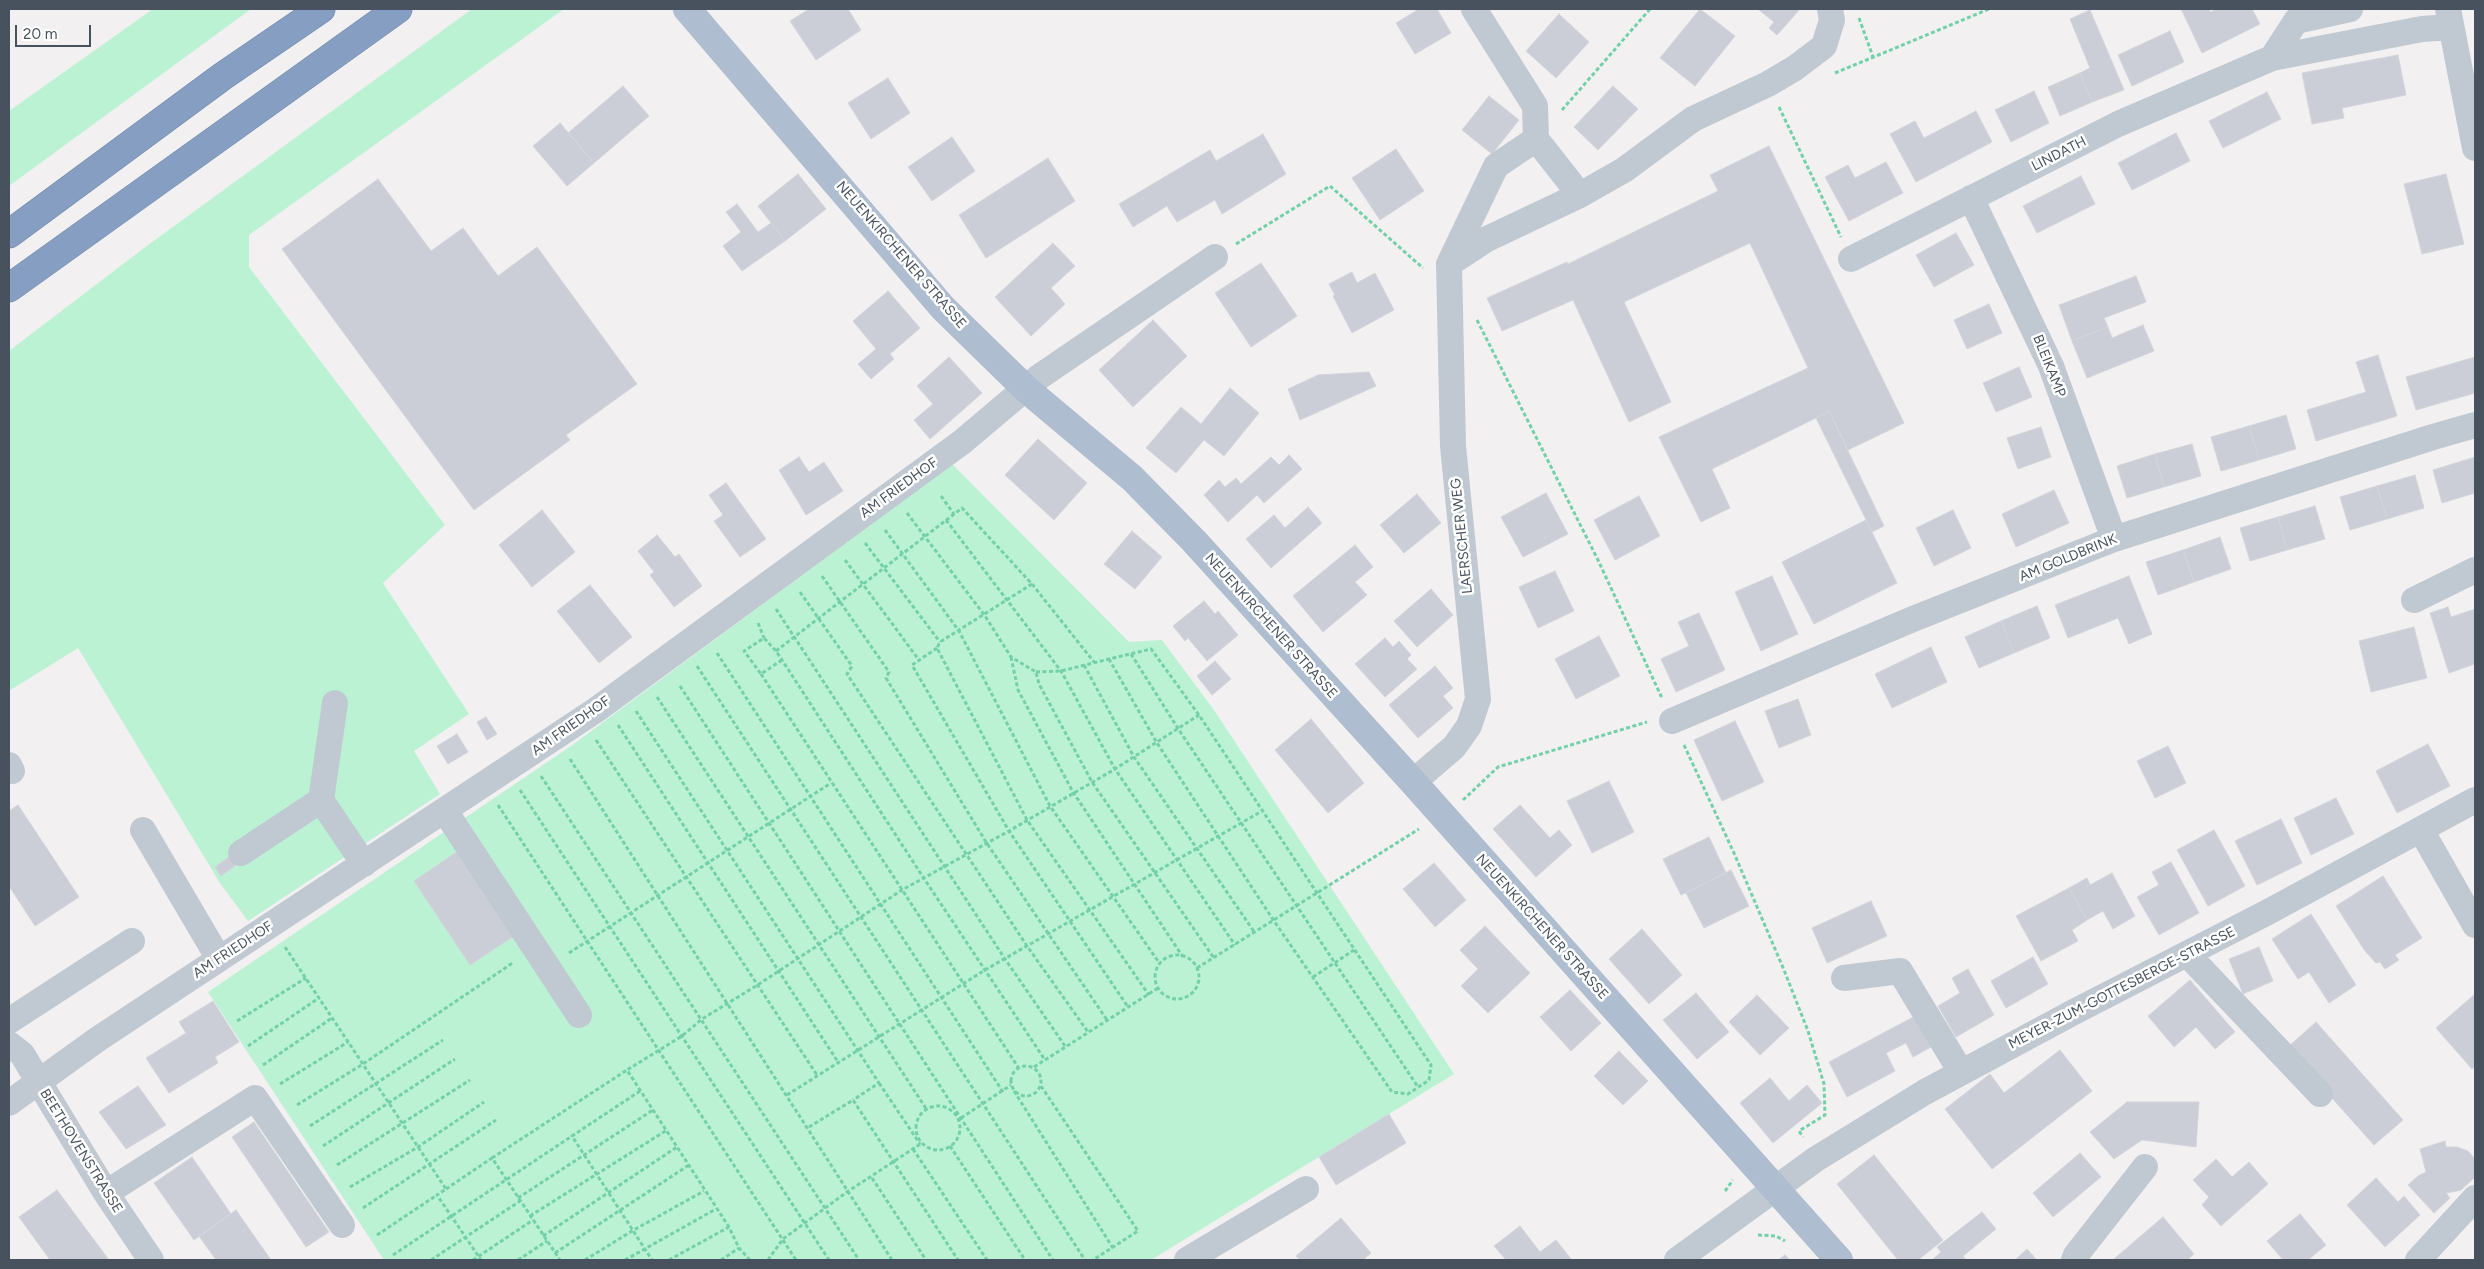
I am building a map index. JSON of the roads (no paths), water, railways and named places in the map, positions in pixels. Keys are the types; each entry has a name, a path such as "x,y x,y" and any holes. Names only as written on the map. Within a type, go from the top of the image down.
{"highway":[{"path":"9,234 223,76 321,9"},
{"path":"9,288 398,9"}],"main road":[{"name":"NEUENKIRCHENER STRASSE","path":"687,9 944,308 1026,389 1132,478 1194,541 1413,782 1435,822 1777,1189 1839,1260"}],"street":[{"path":"1474,9 1535,106 1536,139 1580,195"},
{"path":"1448,264 1487,239 1580,195 1624,170 1693,119 1768,84 1795,68 1824,46 1832,20 1830,9"},
{"path":"2272,58 2296,22 2350,9"},
{"path":"2449,18 2475,148"},
{"name":"LINDATH","path":"1851,259 2118,124 2272,58 2422,28 2449,18"},
{"name":"LAERSCHER WEG","path":"1413,782 1454,747 1469,726 1478,699 1453,446 1448,264 1496,166 1536,139"},
{"name":"BLEIKAMP","path":"1971,198 2051,366 2114,539"},
{"name":"AM FRIEDHOF","path":"9,1103 98,1039 556,737 962,442 1039,377 1215,257"},
{"name":"AM GOLDBRINK","path":"1671,718 2114,539 2475,425"},
{"path":"2414,600 2475,570"},
{"path":"335,703 321,800 364,864"},
{"path":"241,853 321,800"},
{"name":"MEYER-ZUM-GOTTESBERGE-STRASSE","path":"1676,1260 1777,1189 1816,1159 1925,1092 2475,800"},
{"path":"445,811 578,1015"},
{"path":"143,830 219,959"},
{"path":"2420,830 2475,925"},
{"path":"9,1021 132,941"},
{"path":"2187,954 2320,1094"},
{"path":"1844,978 1900,971 1961,1072"},
{"name":"BEETHOVENSTRASSE","path":"9,1044 22,1054 106,1193 151,1260"},
{"path":"106,1193 255,1098 342,1224"},
{"path":"2074,1260 2145,1167"},
{"path":"1187,1260 1306,1189"},
{"path":"2418,1260 2475,1199"}]}
